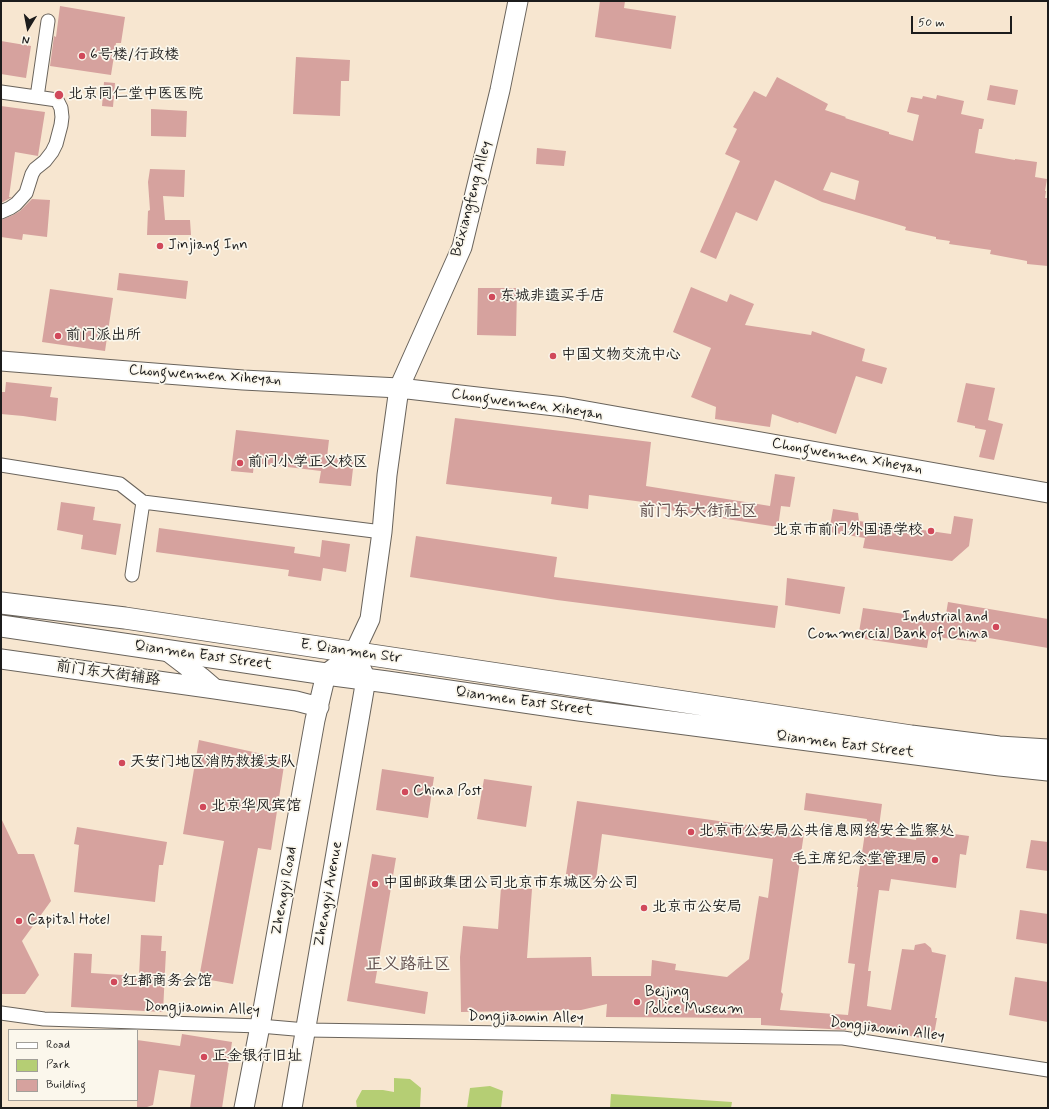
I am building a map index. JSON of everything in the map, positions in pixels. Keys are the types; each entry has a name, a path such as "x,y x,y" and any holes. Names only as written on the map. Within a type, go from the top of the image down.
{"main road":[{"name":"E. Qianmen Str","path":"1,603 125,618 354,653"},
{"name":"Qianmen East Street","path":"1,626 326,674 714,728 1048,770"},
{"name":"Qianmen East Street","path":"354,653 390,657 911,736 999,747 1048,750"}],"street":[{"name":"Beixiangfeng Alley","path":"354,653 370,619 382,532 387,476 398,388 462,247 500,90 518,1"},
{"path":"37,97 48,21"},
{"path":"1,92 57,100 61,108 62,117 56,144 52,152 45,161 35,169 30,178 28,189 23,197 10,208 1,212"},
{"name":"Chongwenmen Xiheyan","path":"1,361 243,380 398,388 564,408 1048,493"},
{"path":"1,465 120,484 143,502 382,532"},
{"path":"132,576 143,502"},
{"name":"前门东大街辅路","path":"167,651 215,689"},
{"path":"326,674 354,653 366,679"},
{"name":"前门东大街辅路","path":"1,659 296,701 319,707"},
{"name":"Zhengyi Road","path":"244,1108 315,720 326,674"},
{"name":"Zhengyi Avenue","path":"292,1108 366,679"},
{"name":"Dongjiaomin Alley","path":"1,1013 44,1019 260,1026 306,1030 843,1038 1048,1070"}],"green space":[{"path":"394,1078 410,1079 421,1088 420,1108 357,1108 356,1101 362,1090 383,1090 394,1092"},
{"path":"490,1086 503,1091 501,1108 467,1108 470,1088"},
{"path":"611,1094 732,1102 731,1108 610,1108"}],"building":[{"path":"600,1 625,1 624,8 676,16 671,49 595,37"},
{"path":"60,6 125,17 121,43 116,43 111,75 50,66"},
{"path":"1,41 31,46 26,78 1,74"},
{"path":"296,57 350,60 349,81 341,81 340,116 293,114"},
{"path":"777,77 828,104 825,110 889,132 889,134 913,141 919,115 907,112 911,97 922,99 923,96 936,99 937,95 964,101 961,114 984,119 982,129 979,129 975,153 1037,162 1035,177 1047,179 1045,198 1048,198 1048,266 1027,264 1027,261 990,254 991,250 949,244 950,241 936,239 936,237 905,230 906,227 822,202 775,180 757,221 736,212 716,259 700,252 740,161 725,154 737,129 733,127 754,91 766,97","holes":["831,172 859,181 855,200 823,190"]},
{"path":"104,82 115,83 113,107 102,106"},
{"path":"990,85 1018,90 1015,105 987,100"},
{"path":"1,106 45,112 38,156 15,152 9,197 12,197 1,203"},
{"path":"151,109 187,111 186,137 151,136"},
{"path":"537,148 566,151 564,166 536,164"},
{"path":"150,169 185,170 184,197 163,196 165,220 190,220 191,235 147,235 148,211 150,210 148,182"},
{"path":"32,199 50,200 47,237 23,234 22,240 1,237 1,220 20,211"},
{"path":"119,273 188,281 186,299 117,290"},
{"path":"691,287 727,302 730,294 754,304 745,325 811,335 812,331 865,349 862,361 887,368 882,384 856,376 836,434 772,414 770,427 715,419 716,407 691,397 711,348 673,332"},
{"path":"478,288 517,288 516,336 477,335"},
{"path":"50,289 113,298 105,351 42,342"},
{"path":"6,382 52,387 50,397 58,398 56,421 1,414 1,392 5,392"},
{"path":"966,383 995,388 988,420 1003,424 994,460 979,457 986,430 957,422"},
{"path":"455,418 651,442 646,486 770,506 775,474 795,477 790,507 781,506 778,527 650,507 651,503 589,495 588,509 551,504 552,497 446,484"},
{"path":"236,430 329,440 327,457 354,460 351,486 319,483 321,471 254,463 253,473 231,471"},
{"path":"61,502 95,507 93,520 121,524 116,555 81,549 83,535 57,530"},
{"path":"833,509 858,513 859,521 951,534 954,516 973,519 969,546 952,561 863,548 865,538 829,532"},
{"path":"159,528 295,547 294,553 320,557 322,540 350,544 346,572 323,568 321,581 288,576 289,570 156,552"},
{"path":"416,536 557,557 554,577 778,606 775,628 557,600 410,577"},
{"path":"787,578 845,587 840,614 785,605"},
{"path":"948,602 1048,619 1048,648 977,636 976,642 929,636 927,648 858,638 863,608 945,620"},
{"path":"199,740 285,759 271,850 258,848 233,984 199,978 224,841 183,834"},
{"path":"382,769 434,777 428,818 376,810"},
{"path":"484,779 532,786 526,827 477,819"},
{"path":"806,793 882,804 878,834 916,840 917,829 969,836 966,855 960,854 956,888 891,879 889,891 879,890 868,971 871,971 867,1006 891,1010 902,949 914,950 915,945 925,943 931,948 932,952 946,955 935,1018 937,1018 933,1040 846,1026 846,1030 761,1025 761,1018 606,1017 607,1004 581,1010 461,1012 460,957 463,926 498,929 501,887 532,889 527,958 591,957 592,976 651,976 652,960 676,964 675,970 727,977 749,959 759,896 768,898 773,859 602,834 596,880 568,876 568,874 566,874 577,801 804,833 781,992 783,994 780,1010 848,1015 855,964 848,963 867,819 804,810"},
{"name":"Capital Hotel","path":"1,818 18,854 34,854 51,901 22,941 39,975 25,994 1,994"},
{"path":"77,827 167,842 163,865 159,865 155,902 74,892 79,845 74,844"},
{"path":"1031,840 1048,842 1048,871 1026,868"},
{"path":"372,854 396,858 375,983 428,992 425,1014 347,1001"},
{"path":"1020,910 1048,914 1048,944 1016,939"},
{"path":"141,935 162,936 161,951 166,951 163,1012 71,1007 74,953 92,954 91,973 139,976"},
{"path":"1015,977 1048,982 1048,1022 1009,1015"},
{"name":"正金银行旧址","path":"182,1034 232,1042 222,1108 190,1108 195,1075 159,1070 153,1105 144,1108 137,1108 138,1040 180,1046"}],"place":[{"name":"6号楼/行政楼","path":"82,56"},
{"name":"北京同仁堂中医医院","path":"59,95"},
{"name":"Jinjiang Inn","path":"160,246"},
{"name":"东城非遗买手店","path":"492,297"},
{"name":"前门派出所","path":"58,336"},
{"name":"中国文物交流中心","path":"553,356"},
{"name":"前门小学正义校区","path":"240,463"},
{"name":"北京市前门外国语学校","path":"931,531"},
{"name":"Industrial and Commercial Bank of China","path":"996,627"},
{"name":"天安门地区消防救援支队","path":"122,763"},
{"name":"China Post","path":"405,792"},
{"name":"北京华风宾馆","path":"203,807"},
{"name":"北京市公安局公共信息网络安全监察处","path":"691,832"},
{"name":"毛主席纪念堂管理局","path":"935,860"},
{"name":"中国邮政集团公司北京市东城区分公司","path":"375,884"},
{"name":"北京市公安局","path":"644,908"},
{"name":"Capital Hotel","path":"19,921"},
{"name":"红都商务会馆","path":"114,982"},
{"name":"Beijing Police Museum","path":"637,1002"},
{"name":"正金银行旧址","path":"204,1057"}],"district":[{"name":"前门东大街社区","path":"698,512"},
{"name":"正义路社区","path":"408,965"}]}
